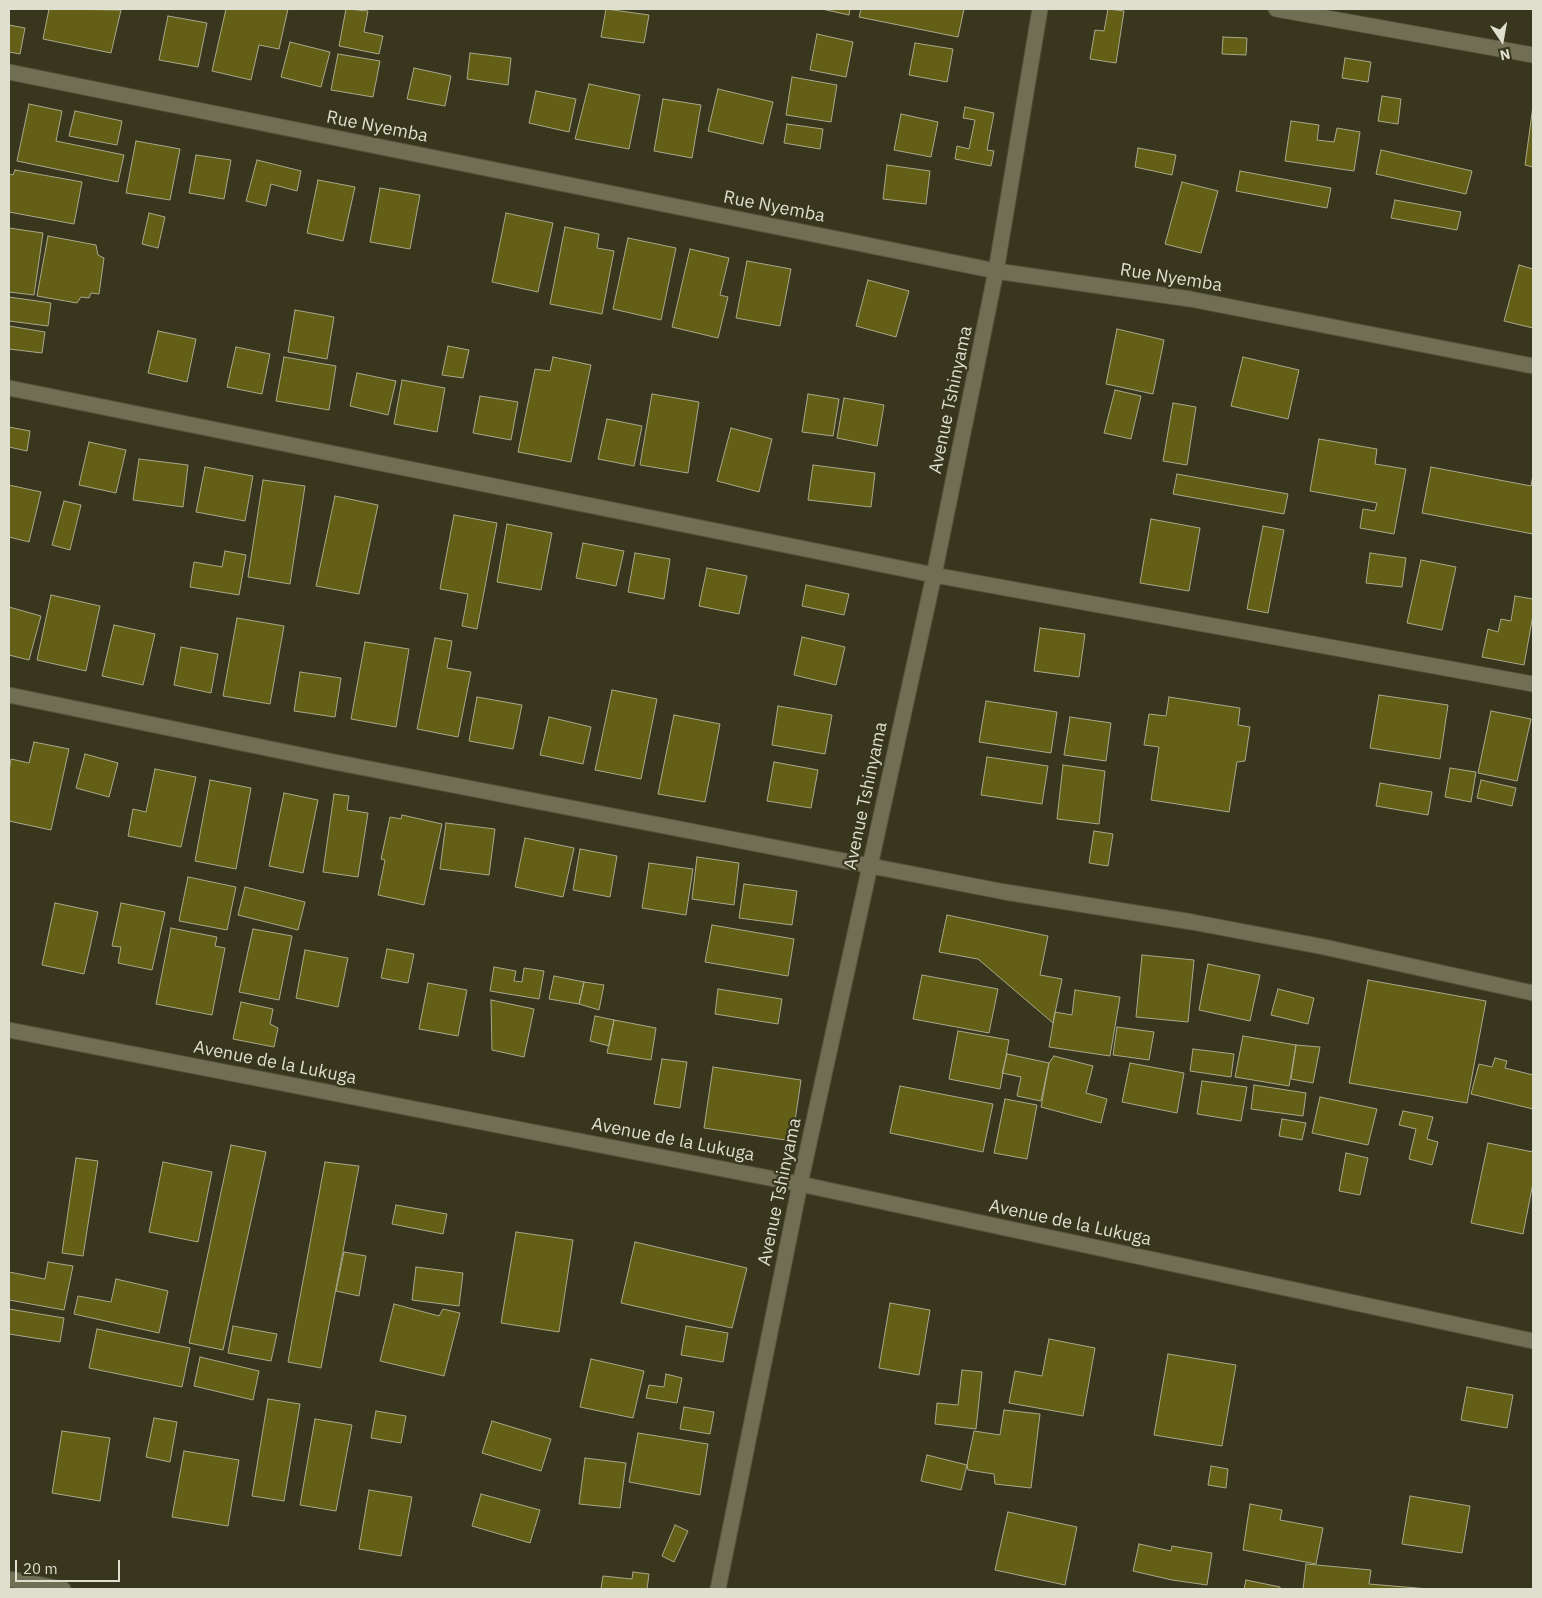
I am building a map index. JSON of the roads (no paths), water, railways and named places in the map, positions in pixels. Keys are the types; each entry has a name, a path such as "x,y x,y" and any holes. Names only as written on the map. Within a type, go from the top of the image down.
{"street":[{"name":"Avenue Tshinyama","path":"718,1589 800,1184 934,574 996,270 1040,9"},
{"path":"1276,9 1533,55"},
{"name":"Rue Nyemba","path":"9,72 996,270 1190,299 1533,366"},
{"path":"9,388 934,574 1533,684"},
{"path":"9,695 334,762 1005,892 1192,922 1324,947 1533,993"},
{"name":"Avenue de la Lukuga","path":"9,1030 800,1184 1533,1341"},
{"path":"9,1579 63,1589"}]}
